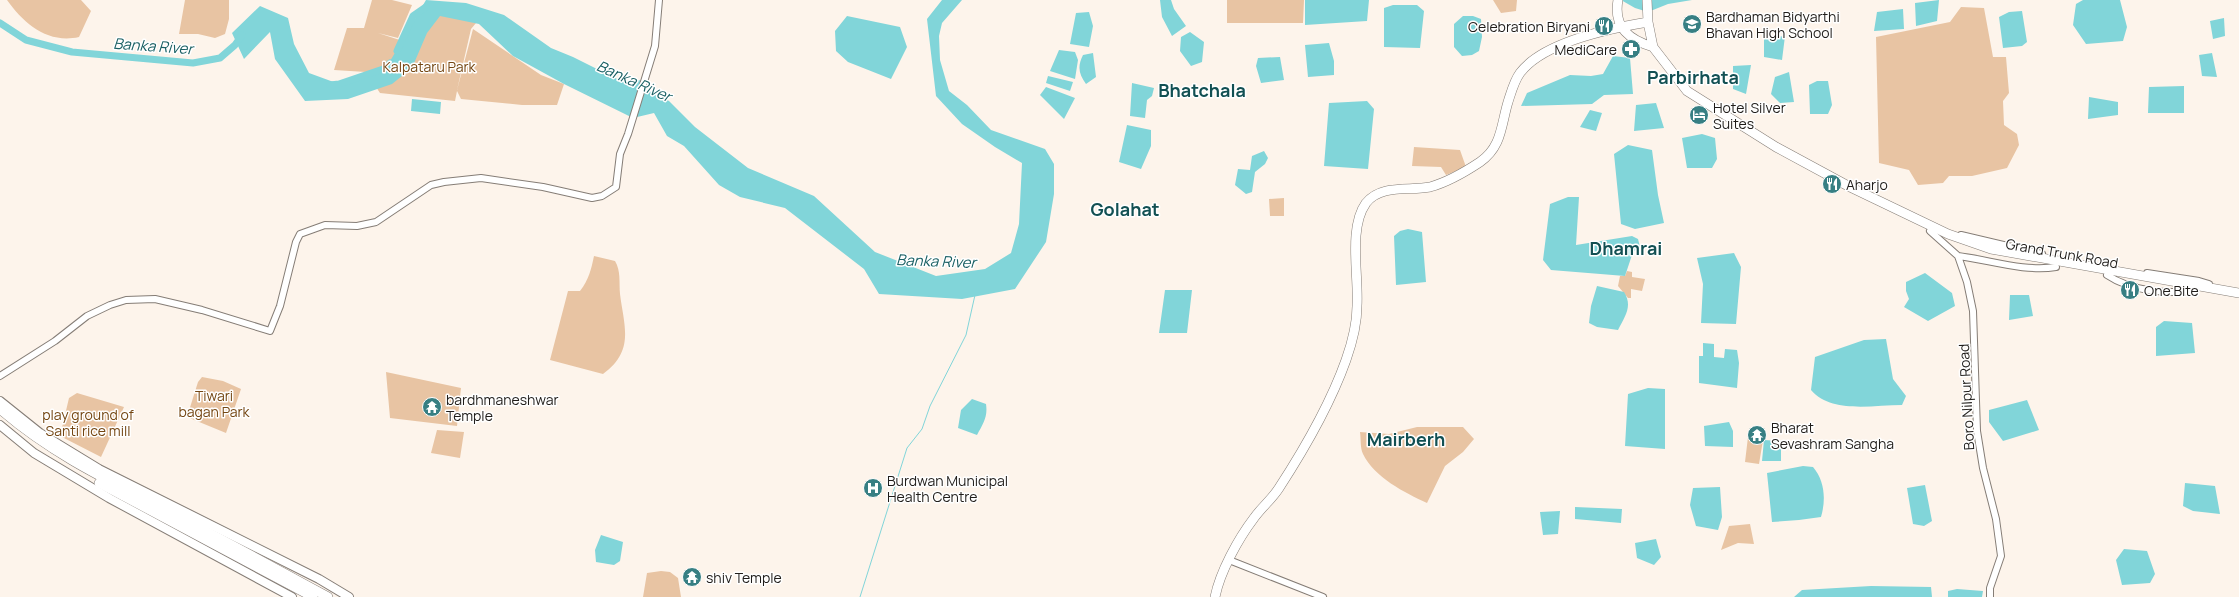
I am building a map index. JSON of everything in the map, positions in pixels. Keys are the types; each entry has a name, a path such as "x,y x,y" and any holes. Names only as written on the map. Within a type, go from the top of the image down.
{"highway":[{"path":"1618,0 1617,9 1621,27 1634,40 1653,47"},
{"name":"Grand Trunk Road","path":"1647,0 1648,18 1653,47 1693,96 1787,153 1890,206 1948,234 1990,249 2239,293"},
{"path":"1215,597 1219,581 1229,560 1252,520 1284,480 1327,405 1342,371 1356,323 1358,296 1356,238 1360,215 1367,203 1378,194 1385,192 1424,188 1440,183 1483,160 1498,142 1513,86 1527,65 1544,54 1566,44 1648,18"},
{"name":"Grand Trunk Road","path":"1890,206 1930,230 1979,251 2056,267 2239,299"},
{"path":"0,409 51,449 109,485"},
{"path":"0,416 40,448 312,593 328,597"}],"main road":[{"path":"0,401 40,433 98,469 109,485 292,597"},
{"path":"0,425 34,453 319,579 349,597"}],"street":[{"path":"0,376 28,360 92,313 126,300 155,299 202,310 270,331 280,306 296,242 300,234 325,225 357,226 376,222 432,185 481,178 543,187 592,198 602,196 616,187 620,154 646,80 655,46 659,0"},
{"name":"Boro Nilpur Road","path":"1930,230 1958,256 1967,282 1973,311 1977,431 1983,468 1996,519 2001,556 1990,588 1990,597"},
{"path":"1958,256 2013,265 2043,268 2056,267"},
{"path":"1229,560 1323,597"}],"green space":[{"path":"7,0 81,0 91,11 79,37 57,38 47,35 29,24"},
{"path":"185,0 229,0 229,19 225,34 215,38 198,34 179,34"},
{"name":"Kalpataru Park","path":"372,0 392,0 412,5 398,38 378,33 409,43 433,15 447,15 476,23 471,29 457,90 473,29 541,75 564,84 557,105 522,105 461,99 457,91 455,101 380,93 366,72 334,70 347,28 364,28"},
{"path":"1227,0 1304,0 1303,23 1227,23"},
{"path":"1493,0 1517,0 1516,11 1501,13"},
{"path":"1961,7 1984,8 1993,57 2006,57 2009,93 2003,101 2004,125 2017,134 2019,145 2007,168 1972,176 1949,176 1943,183 1918,185 1909,170 1879,163 1876,37 1950,22"},
{"path":"1414,147 1460,150 1466,167 1446,175 1441,167 1412,166"},
{"path":"1284,198 1284,216 1270,216 1269,199"},
{"path":"594,256 615,261 617,265 625,327 625,337 620,356 603,374 550,360 568,291 580,291 586,282"},
{"path":"1627,271 1632,272 1632,277 1645,279 1642,291 1631,289 1631,298 1628,298 1618,286 1620,276 1625,276"},
{"name":"bardhmaneshwar Temple","path":"386,372 461,388 457,426 390,418"},
{"name":"Tiwari bagan Park","path":"202,377 223,381 241,389 226,433 187,417 198,382"},
{"name":"play ground of Santi rice mill","path":"77,393 124,407 101,457 60,436 69,398"},
{"path":"1417,427 1463,427 1474,439 1463,452 1445,466 1427,503 1400,489 1382,477 1368,462 1362,452 1361,446 1360,432 1389,434"},
{"path":"437,430 464,432 460,458 431,453"},
{"path":"1748,437 1763,440 1759,464 1745,462"},
{"path":"1750,524 1754,544 1738,543 1721,550 1729,526"},
{"path":"661,571 670,572 678,578 681,597 643,597 647,573"}],"water":[{"path":"426,0 466,3 504,15 551,48 573,57 621,81 646,80 643,88 669,101 695,127 748,168 814,196 875,252 936,276 985,269 1011,253 1019,224 1022,163 995,147 962,124 936,96 927,19 942,0 962,0 942,23 939,36 940,60 949,91 967,105 991,130 1045,149 1054,164 1054,194 1046,242 1015,289 962,299 879,294 864,269 785,208 740,197 719,185 684,146 667,136 654,113 633,118 564,84 513,56 479,24 440,16 427,33 412,68 392,84 348,99 305,101 275,59 270,32 244,59 232,33 260,6 288,18 294,44 309,73 339,84 386,68"},
{"path":"1160,0 1171,0 1174,9 1186,26 1172,36 1162,17"},
{"path":"1305,0 1369,0 1367,21 1305,25"},
{"path":"1621,0 1692,0 1668,4 1648,12 1635,8"},
{"path":"1939,0 1937,21 1916,26 1915,3"},
{"path":"2083,0 2120,0 2127,27 2123,41 2086,44 2073,25 2076,4"},
{"path":"1393,5 1417,5 1424,11 1420,48 1384,47 1384,8"},
{"path":"1903,9 1904,29 1874,31 1877,12"},
{"path":"2022,11 2027,42 2022,46 2003,48 1999,17 2009,12"},
{"path":"1089,12 1093,26 1089,47 1070,44 1076,13"},
{"path":"847,16 900,27 907,47 891,79 848,62 836,51 835,31"},
{"path":"1463,16 1473,16 1481,19 1482,37 1479,51 1472,55 1462,56 1454,47 1454,24"},
{"path":"2224,18 2225,36 2213,39 2210,21"},
{"path":"1190,32 1204,42 1202,62 1191,66 1180,51 1181,37"},
{"path":"1785,36 1782,60 1764,57 1764,38"},
{"path":"1329,43 1334,61 1334,75 1308,77 1305,45"},
{"path":"1059,50 1075,52 1078,60 1075,79 1050,71"},
{"path":"1093,53 1096,77 1086,84 1080,74 1079,67 1083,55"},
{"path":"2212,53 2217,77 2202,76 2199,55"},
{"path":"1613,56 1630,58 1633,94 1604,95 1592,104 1521,106 1527,93 1570,75 1591,76 1603,74"},
{"path":"1280,57 1284,80 1261,83 1256,66 1258,58"},
{"path":"1751,65 1746,94 1733,89 1733,66"},
{"path":"1789,72 1794,102 1780,103 1771,94 1775,77"},
{"path":"1048,76 1073,82 1070,91 1046,83"},
{"path":"1817,81 1828,81 1832,105 1828,114 1810,114 1809,85"},
{"path":"1132,83 1154,88 1152,96 1147,100 1145,118 1130,116"},
{"path":"2184,86 2184,113 2148,113 2149,87"},
{"path":"1046,87 1075,98 1064,119 1040,95"},
{"path":"2089,97 2118,102 2118,115 2088,119"},
{"path":"412,99 441,102 440,114 411,111"},
{"path":"1367,101 1374,109 1368,169 1324,166 1329,103"},
{"path":"1656,103 1664,128 1634,131 1636,105"},
{"path":"1590,110 1602,113 1596,131 1580,127"},
{"path":"1127,125 1151,130 1151,146 1141,169 1119,162"},
{"path":"1702,134 1715,138 1717,159 1712,168 1687,168 1682,138"},
{"path":"1628,145 1652,150 1658,195 1664,223 1635,229 1621,224 1614,154"},
{"path":"1264,151 1268,158 1265,164 1255,172 1252,192 1246,194 1235,185 1238,169 1250,170 1252,156"},
{"path":"1568,197 1579,197 1576,245 1632,236 1638,239 1640,247 1633,252 1625,276 1551,270 1543,260 1550,204"},
{"path":"1408,229 1422,232 1426,282 1396,285 1394,236 1400,231"},
{"path":"1734,253 1741,267 1736,324 1701,323 1703,284 1697,258"},
{"path":"1925,273 1952,293 1955,306 1928,321 1904,307 1909,299 1906,291 1906,282"},
{"path":"1597,286 1624,292 1627,297 1627,311 1618,330 1597,327 1589,323 1591,306"},
{"path":"1165,290 1192,290 1187,333 1159,333"},
{"path":"2010,295 2029,295 2033,316 2009,320"},
{"path":"2164,321 2192,323 2195,353 2156,356 2156,327"},
{"path":"1886,339 1893,379 1906,396 1902,405 1866,407 1841,405 1820,398 1811,390 1815,357 1864,340"},
{"path":"1703,343 1714,344 1714,357 1724,358 1725,349 1737,350 1739,363 1737,388 1699,383 1699,356 1703,356"},
{"path":"1648,388 1665,389 1665,449 1625,446 1628,394"},
{"path":"972,399 986,404 986,417 977,435 958,428 961,410"},
{"path":"2027,400 2039,430 2003,441 1989,422 1989,410"},
{"path":"1729,422 1733,431 1733,447 1705,446 1704,426"},
{"path":"1764,440 1781,441 1781,461 1762,461"},
{"path":"1803,466 1813,467 1820,478 1824,497 1821,517 1772,522 1767,473"},
{"path":"2185,483 2215,486 2220,514 2193,511 2183,506"},
{"path":"1925,485 1932,521 1924,526 1913,524 1907,488"},
{"path":"1720,487 1722,517 1718,530 1696,526 1690,505 1693,488"},
{"path":"1575,507 1622,509 1621,523 1575,519"},
{"path":"1560,511 1558,534 1543,535 1540,512"},
{"path":"601,535 623,542 620,561 614,565 596,562 595,550"},
{"path":"1656,539 1661,557 1654,565 1637,558 1635,543"},
{"path":"2124,549 2147,551 2155,574 2150,583 2122,585 2116,560"},
{"path":"1871,586 1931,587 1932,597 1794,597 1802,590"},
{"path":"1957,589 1983,591 1982,597 1948,597 1948,591"}],"waterway":[{"name":"Banka River","path":"397,51 413,16 426,7"},
{"name":"Banka River","path":"0,23 26,40 72,52 193,63 220,58 235,45 242,35"},
{"name":"Banka River","path":"330,85 339,84 386,68 390,63"},
{"path":"860,597 907,448 922,429 930,406 966,335 975,295"}],"place":[{"name":"Bardhaman Bidyarthi Bhavan High School","path":"1692,24"},
{"name":"Celebration Biryani","path":"1604,26"},
{"name":"MediCare","path":"1631,49"},
{"name":"Hotel Silver Suites","path":"1699,115"},
{"name":"Aharjo","path":"1832,184"},
{"name":"One Bite","path":"2130,290"},
{"name":"bardhmaneshwar Temple","path":"432,407"},
{"name":"Bharat Sevashram Sangha","path":"1757,435"},
{"name":"Burdwan Municipal Health Centre","path":"873,488"},
{"name":"shiv Temple","path":"692,577"}],"district":[{"name":"Parbirhata","path":"1693,77"},
{"name":"Bhatchala","path":"1202,90"},
{"name":"Golahat","path":"1125,209"},
{"name":"Dhamrai","path":"1626,248"},
{"name":"Mairberh","path":"1406,439"}]}
